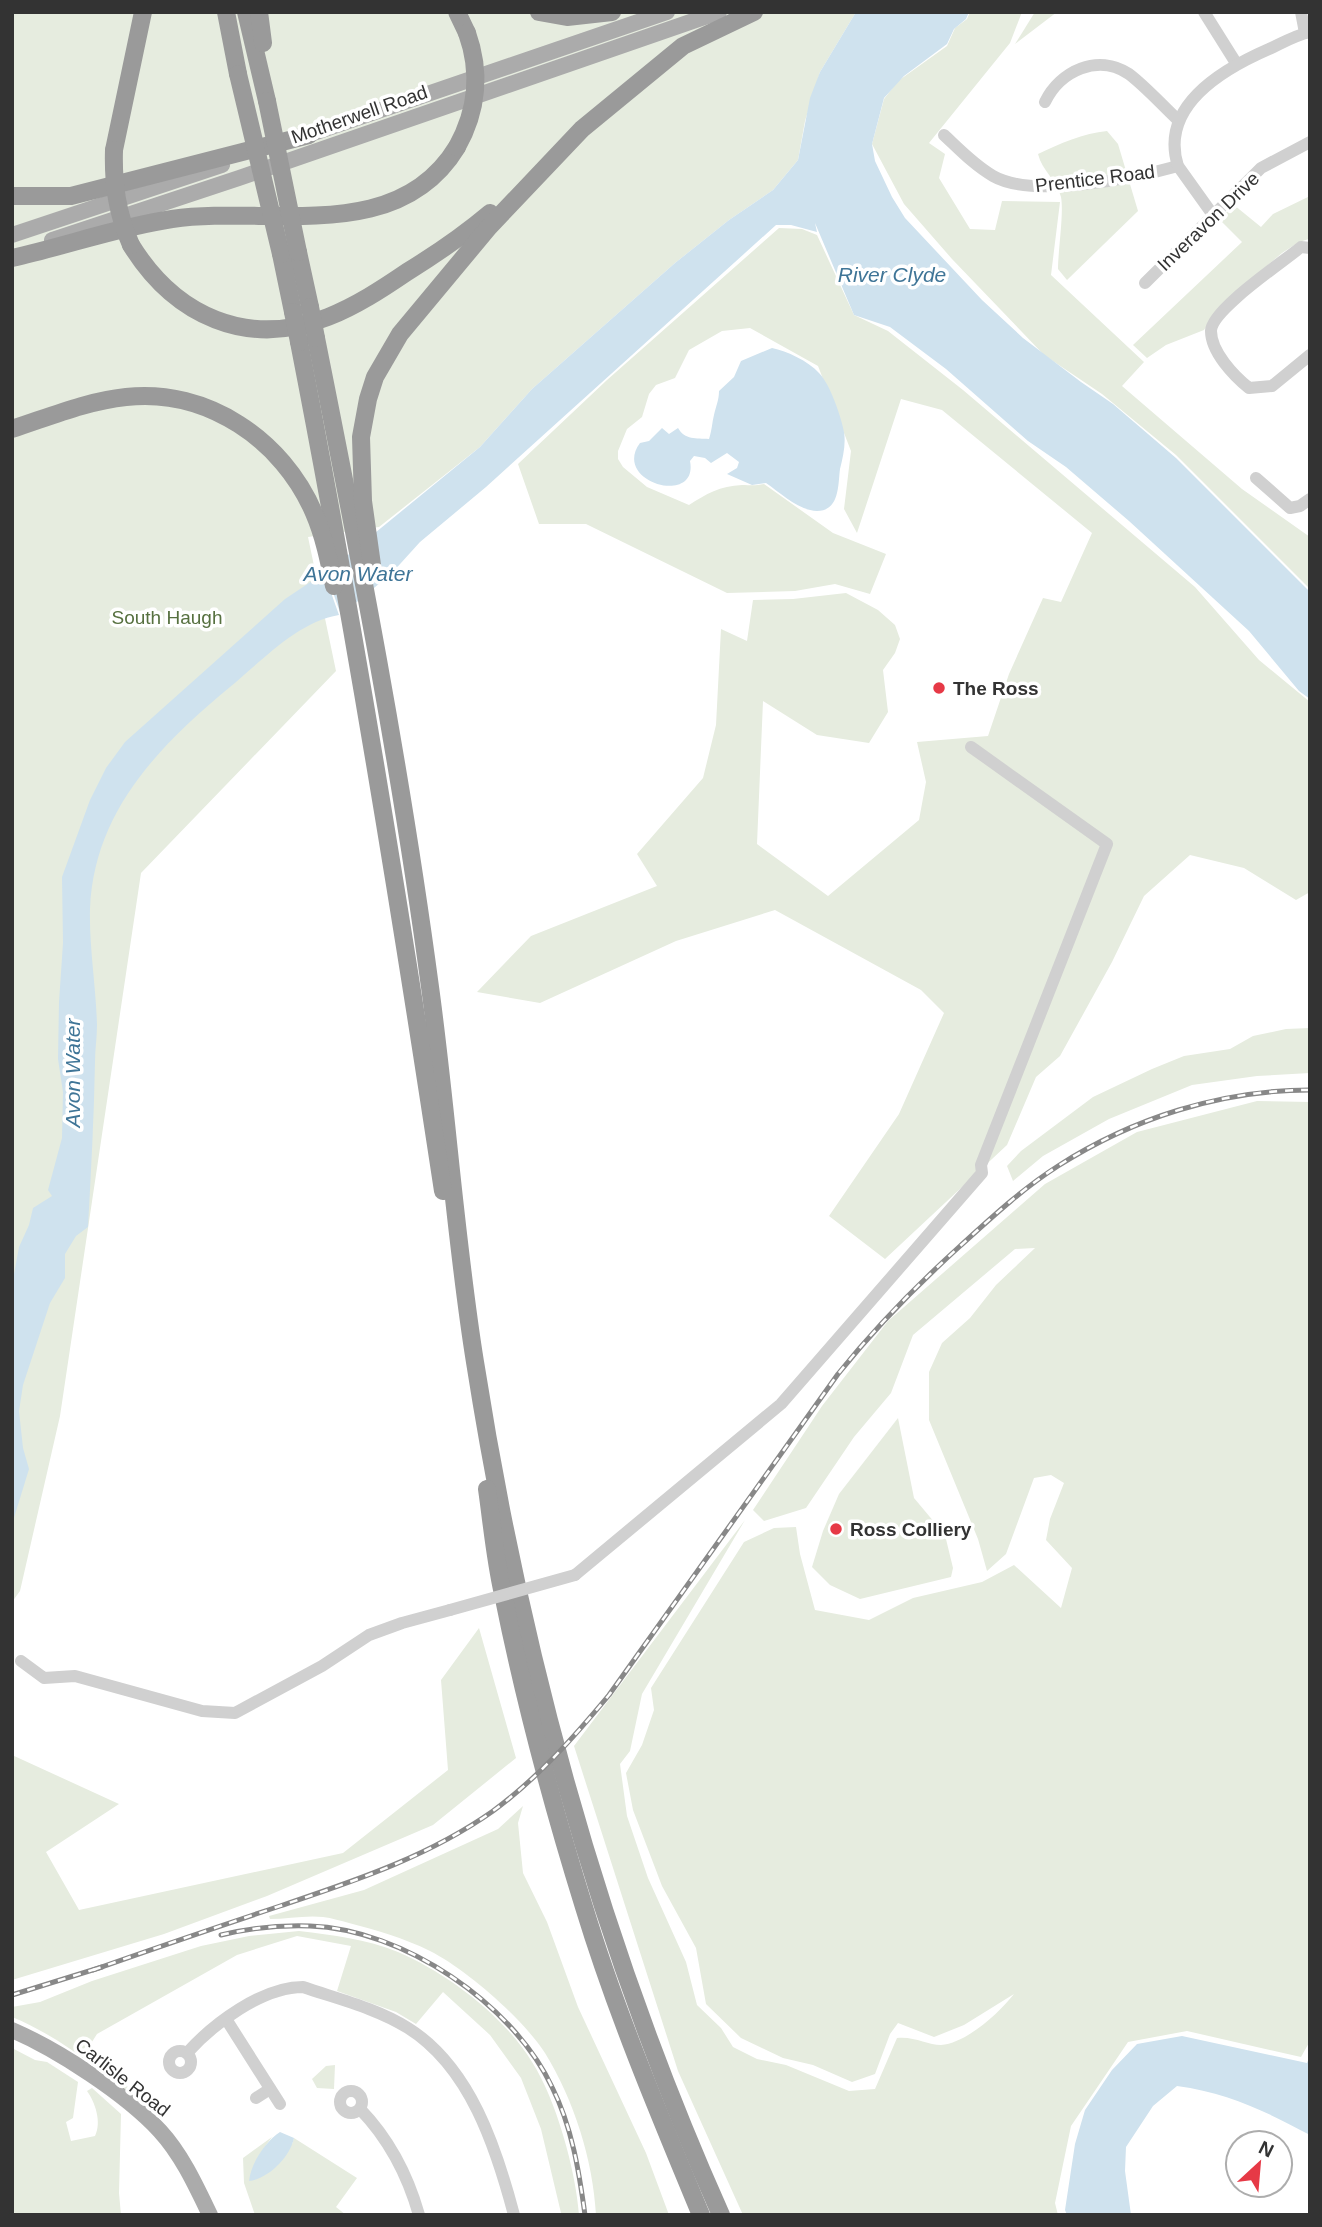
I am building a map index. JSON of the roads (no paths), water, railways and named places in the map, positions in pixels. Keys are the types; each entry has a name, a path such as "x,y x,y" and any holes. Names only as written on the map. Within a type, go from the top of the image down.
{"highway":[{"path":"143,12 114,150 116,201 131,245 142,263 176,298 215,320 240,327 265,329 306,324 326,318 363,300 448,246 565,149"},
{"path":"226,12 238,74 290,253"},
{"path":"246,12 267,101 290,253 308,340 329,532 387,824 502,1592 550,1792 584,1910 651,2094 701,2215"},
{"path":"259,12 267,101"},
{"path":"12,258 174,219 221,215 338,214 379,207 407,196 423,186 444,165 457,147 470,119 476,71 467,33 457,12"},
{"path":"539,12 567,17 612,12"},
{"path":"357,507 363,420 375,377 385,356 419,308 489,227 582,129 683,46 754,12"},
{"path":"12,196 71,196 309,135"},
{"path":"308,340 357,507 430,983 474,1360 516,1584 569,1800 601,1902 683,2130 721,2215"},
{"path":"12,431 84,405 126,397 167,398 209,409 246,429 277,456 329,532"}],"main road":[{"name":"Motherwell Road","path":"12,235 667,12"},
{"name":"Motherwell Road","path":"12,252 239,178 719,12"},
{"name":"Carlisle Road","path":"12,2030 58,2053 144,2115 178,2154 210,2215"}],"street":[{"path":"1204,12 1236,63"},
{"path":"1213,215 1178,166 1175,157 1178,120 1193,97 1236,63 1308,32 1301,12"},
{"path":"1045,102 1050,91 1075,69 1100,65 1116,68 1129,75 1178,120"},
{"name":"Prentice Road","path":"944,135 994,177 1031,187 1106,181 1178,166"},
{"name":"Inveravon Drive","path":"1144,283 1261,168 1310,142"},
{"path":"1310,248 1301,247 1229,304 1217,316 1211,329 1215,347 1240,381 1249,388 1272,386 1310,355"},
{"path":"1256,478 1290,508 1300,506 1310,499"},
{"path":"21,1661 44,1678 75,1676 202,1711 235,1713 322,1666 369,1635 402,1623 575,1575 780,1404 982,1173 981,1165 1107,844 971,747"},
{"path":"187,2053 206,2031 253,2001 277,1991 303,1987 367,2008 407,2027 436,2051 470,2096 506,2182 514,2215"},
{"path":"226,2019 280,2104"},
{"path":"256,2098 270,2089"},
{"path":"360,2109 376,2126 411,2186 419,2215"}],"water":[{"name":"River Clyde","path":"856,12 969,12 966,19 954,29 947,44 904,76 884,98 872,144 875,161 892,197 905,218 982,300 1023,338 1113,404 1176,458 1310,592 1310,699 1299,691 1249,631 1066,467 1028,441 946,369 890,327 854,315 815,223 817,232 791,225 776,225 486,487 420,542 391,574 341,615 326,573 480,447 532,389 675,263 729,220 773,190 798,160 810,98 820,72"},
{"path":"772,348 809,364 823,378 838,409 844,432 844,446 838,489 830,507 825,510 810,510 796,504 766,483 752,485 727,474 737,468 739,462 727,453 711,463 705,458 694,456 690,461 689,475 682,483 670,486 645,478 637,469 634,457 640,443 649,441 662,428 669,434 678,428 687,436 709,439 719,391 734,377 741,361"},
{"name":"Avon Water","path":"324,573 339,615 324,619 294,634 179,733 135,783 117,811 104,841 94,874 90,909 97,1025 88,1227 76,1236 65,1254 65,1278 50,1303 23,1385 19,1411 23,1448 29,1469 13,1521 12,1533 12,1285 19,1247 33,1208 52,1196 48,1190 62,1138 63,1092 58,1059 63,943 62,877 90,800 106,768 125,742 285,599"},
{"path":"1182,2036 1307,2063 1310,2056 1310,2135 1246,2104 1213,2093 1177,2086 1153,2106 1126,2147 1125,2171 1131,2215 1067,2215 1065,2210 1075,2144 1085,2110 1112,2070 1137,2044"},
{"path":"280,2132 294,2138 288,2152 271,2172 249,2181 260,2154"}],"railway":[{"path":"93,1970 390,1866 443,1842 493,1811 555,1756 609,1695 852,1357 911,1293 995,1215 1058,1166 1116,1134 1147,1121 1211,1101 1277,1091 1310,1090"},
{"path":"221,1935 288,1926 346,1930 417,1956 483,2000 511,2027 534,2056 552,2087 570,2133 585,2215"},
{"path":"12,1995 102,1967"}],"place":[{"name":"The Ross","path":"939,688"},
{"name":"Ross Colliery","path":"836,1529"}],"park label":[{"name":"South Haugh","path":"167,617"}]}
